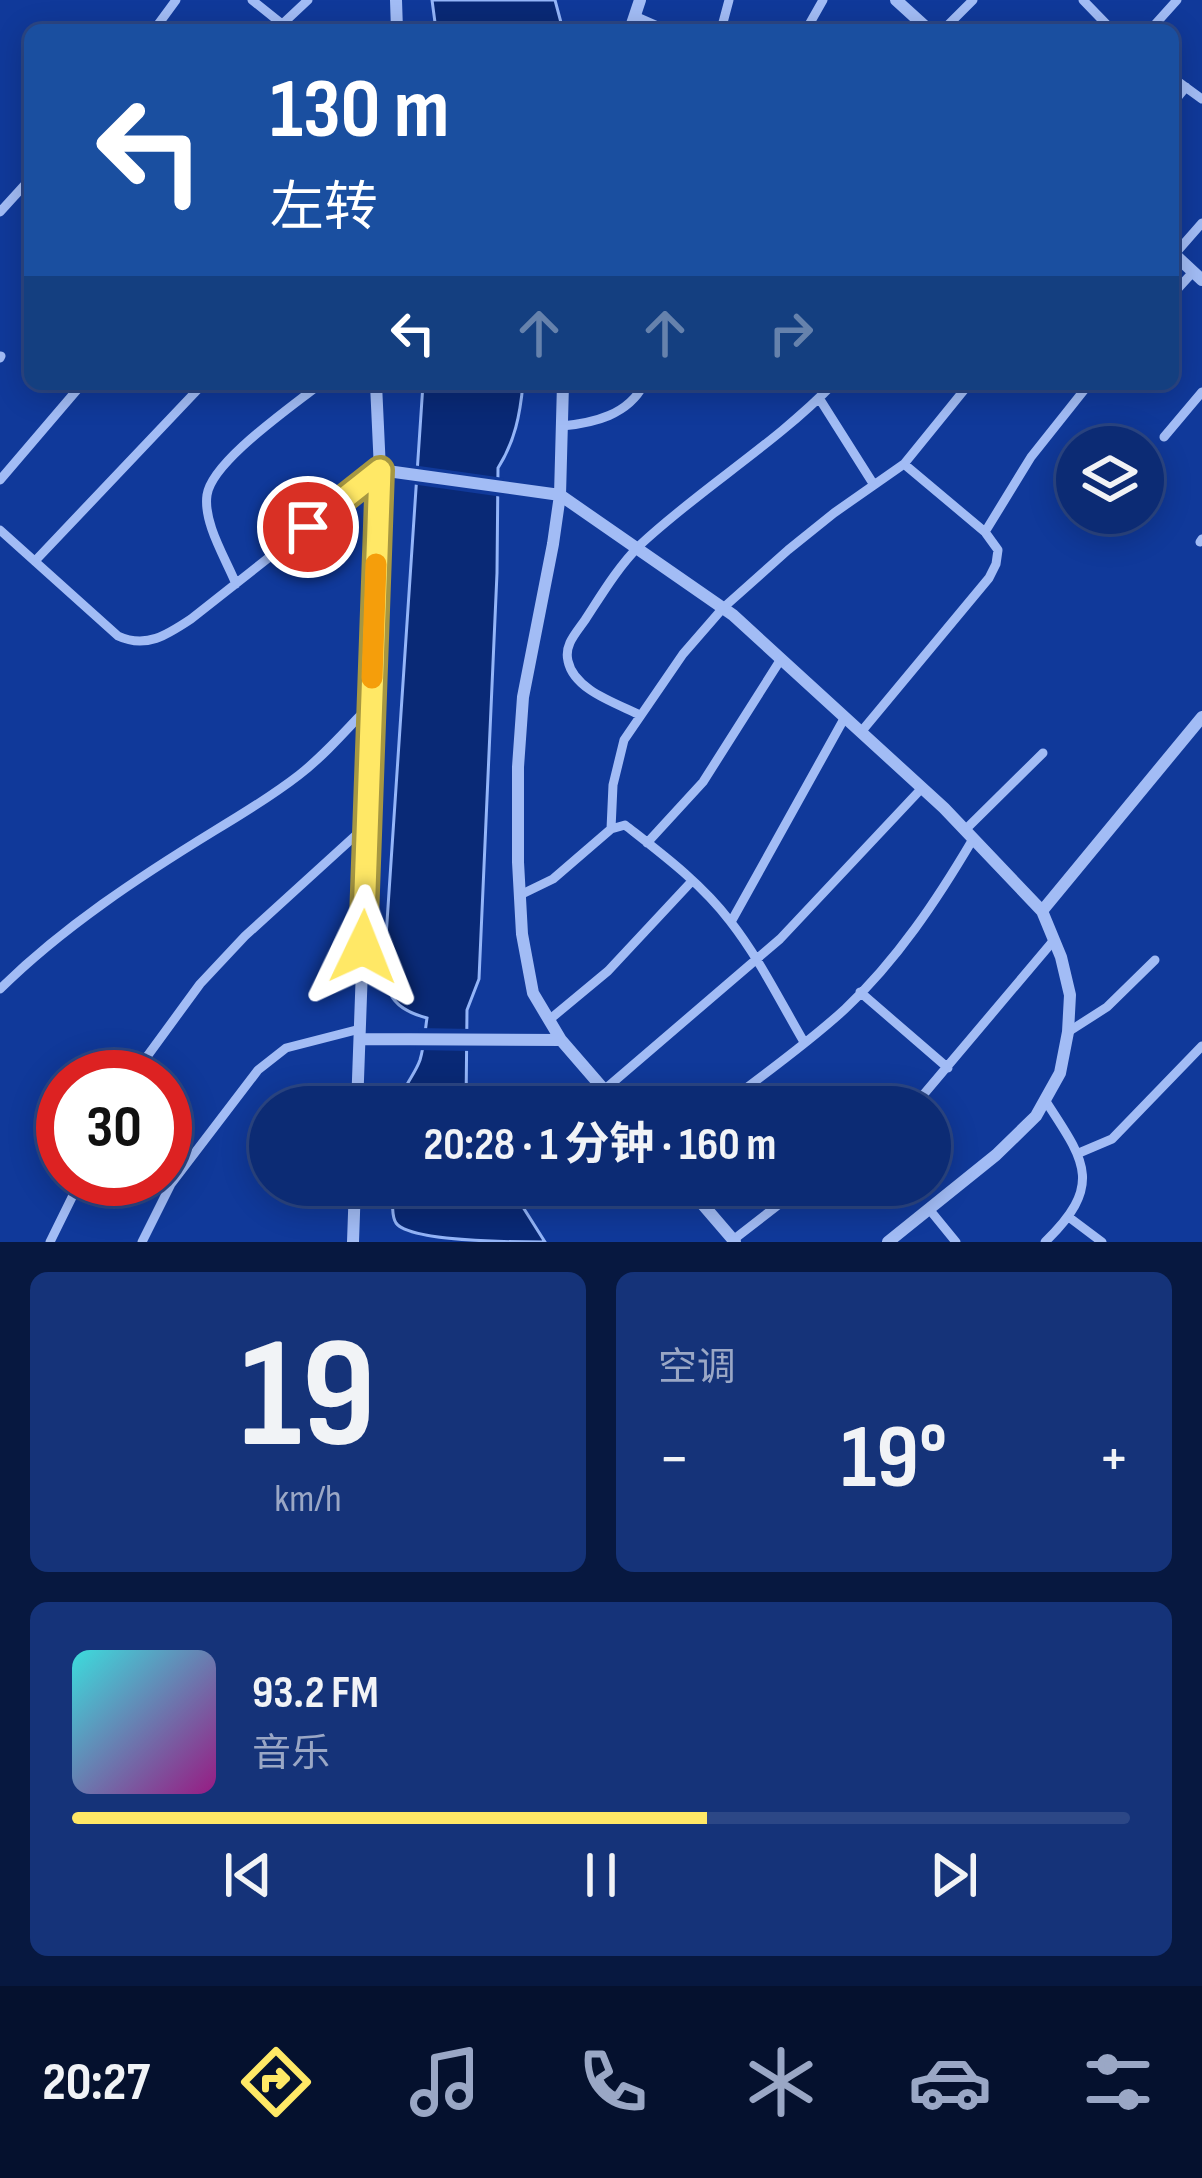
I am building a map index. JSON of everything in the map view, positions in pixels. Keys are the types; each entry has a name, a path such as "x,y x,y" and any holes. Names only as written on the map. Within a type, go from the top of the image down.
{"street":[{"path":"632,23 640,0"},
{"path":"896,0 922,24"},
{"path":"358,1086 380,470 376,390"},
{"path":"563,390 560,495 523,697 518,767 520,896 533,994 561,1040 601,1086"},
{"path":"380,470 560,495 723,608 922,788 1042,911 1070,995 1060,1072 1036,1116 996,1155 888,1242"},
{"path":"1042,911 1202,717"},
{"path":"360,1034 561,1040"},
{"path":"353,1242 354,1206"},
{"path":"704,1206 734,1241"}],"lane":[{"path":"252,0 276,24"},
{"path":"282,24 308,0"},
{"path":"949,24 973,0"},
{"path":"1082,0 1104,24"},
{"path":"1155,24 1177,0"},
{"path":"1179,82 1202,99"},
{"path":"1179,96 1186,87"},
{"path":"0,212 24,186"},
{"path":"1179,248 1202,223"},
{"path":"0,480 77,390"},
{"path":"188,390 193,394"},
{"path":"35,562 197,390"},
{"path":"236,584 210,521 208,495 217,473 234,454 313,390"},
{"path":"562,426 608,417 626,407 641,390"},
{"path":"640,715 576,678 568,664 567,646 638,548 827,390"},
{"path":"611,829 613,785 624,740 683,654 723,608 834,513 904,464 964,390"},
{"path":"1073,390 1078,395"},
{"path":"986,532 1031,457 1083,390"},
{"path":"1164,437 1202,392"},
{"path":"819,398 874,485"},
{"path":"861,732 996,564 998,550 986,532 904,464"},
{"path":"0,530 118,636 132,643 149,642 167,635 236,584 380,470"},
{"path":"647,843 703,782 781,659"},
{"path":"0,989 38,952 102,905 305,771 371,704"},
{"path":"731,922 845,717"},
{"path":"748,1086 845,1008 896,953 939,898 969,834 1043,753"},
{"path":"609,1086 757,960 922,788"},
{"path":"152,1050 200,984 245,936 367,825"},
{"path":"520,896 554,879 611,829 625,825 692,881 731,922 804,1042"},
{"path":"549,1020 608,971 692,881"},
{"path":"932,1086 1054,940"},
{"path":"1068,1032 1107,1007 1155,960"},
{"path":"860,992 948,1067"},
{"path":"142,1242 171,1184 258,1070 286,1048 360,1034"},
{"path":"1079,1153 1112,1139 1202,1046"},
{"path":"1045,1100 1079,1153 1084,1178 1070,1218 1045,1242"},
{"path":"50,1242 68,1206"},
{"path":"734,1241 778,1206"},
{"path":"929,1209 956,1242"},
{"path":"1070,1218 1102,1242"}],"shaded area":[{"path":"432,0 555,0 561,24 435,24"},
{"path":"423,390 522,390 516,428 498,468 479,979 467,1010 466,1086 407,1086 420,1060 427,1018 400,1006 386,978"},
{"path":"522,1206 545,1242 421,1234 396,1223 393,1209"}],"pier":[{"path":"412,465 504,478 503,497 411,484"},
{"path":"419,1028 472,1029 472,1051 415,1050"}],"slow traffic":[{"path":"372,678 376,564"}],"route":[{"path":"308,527 380,470 363,947"}]}
